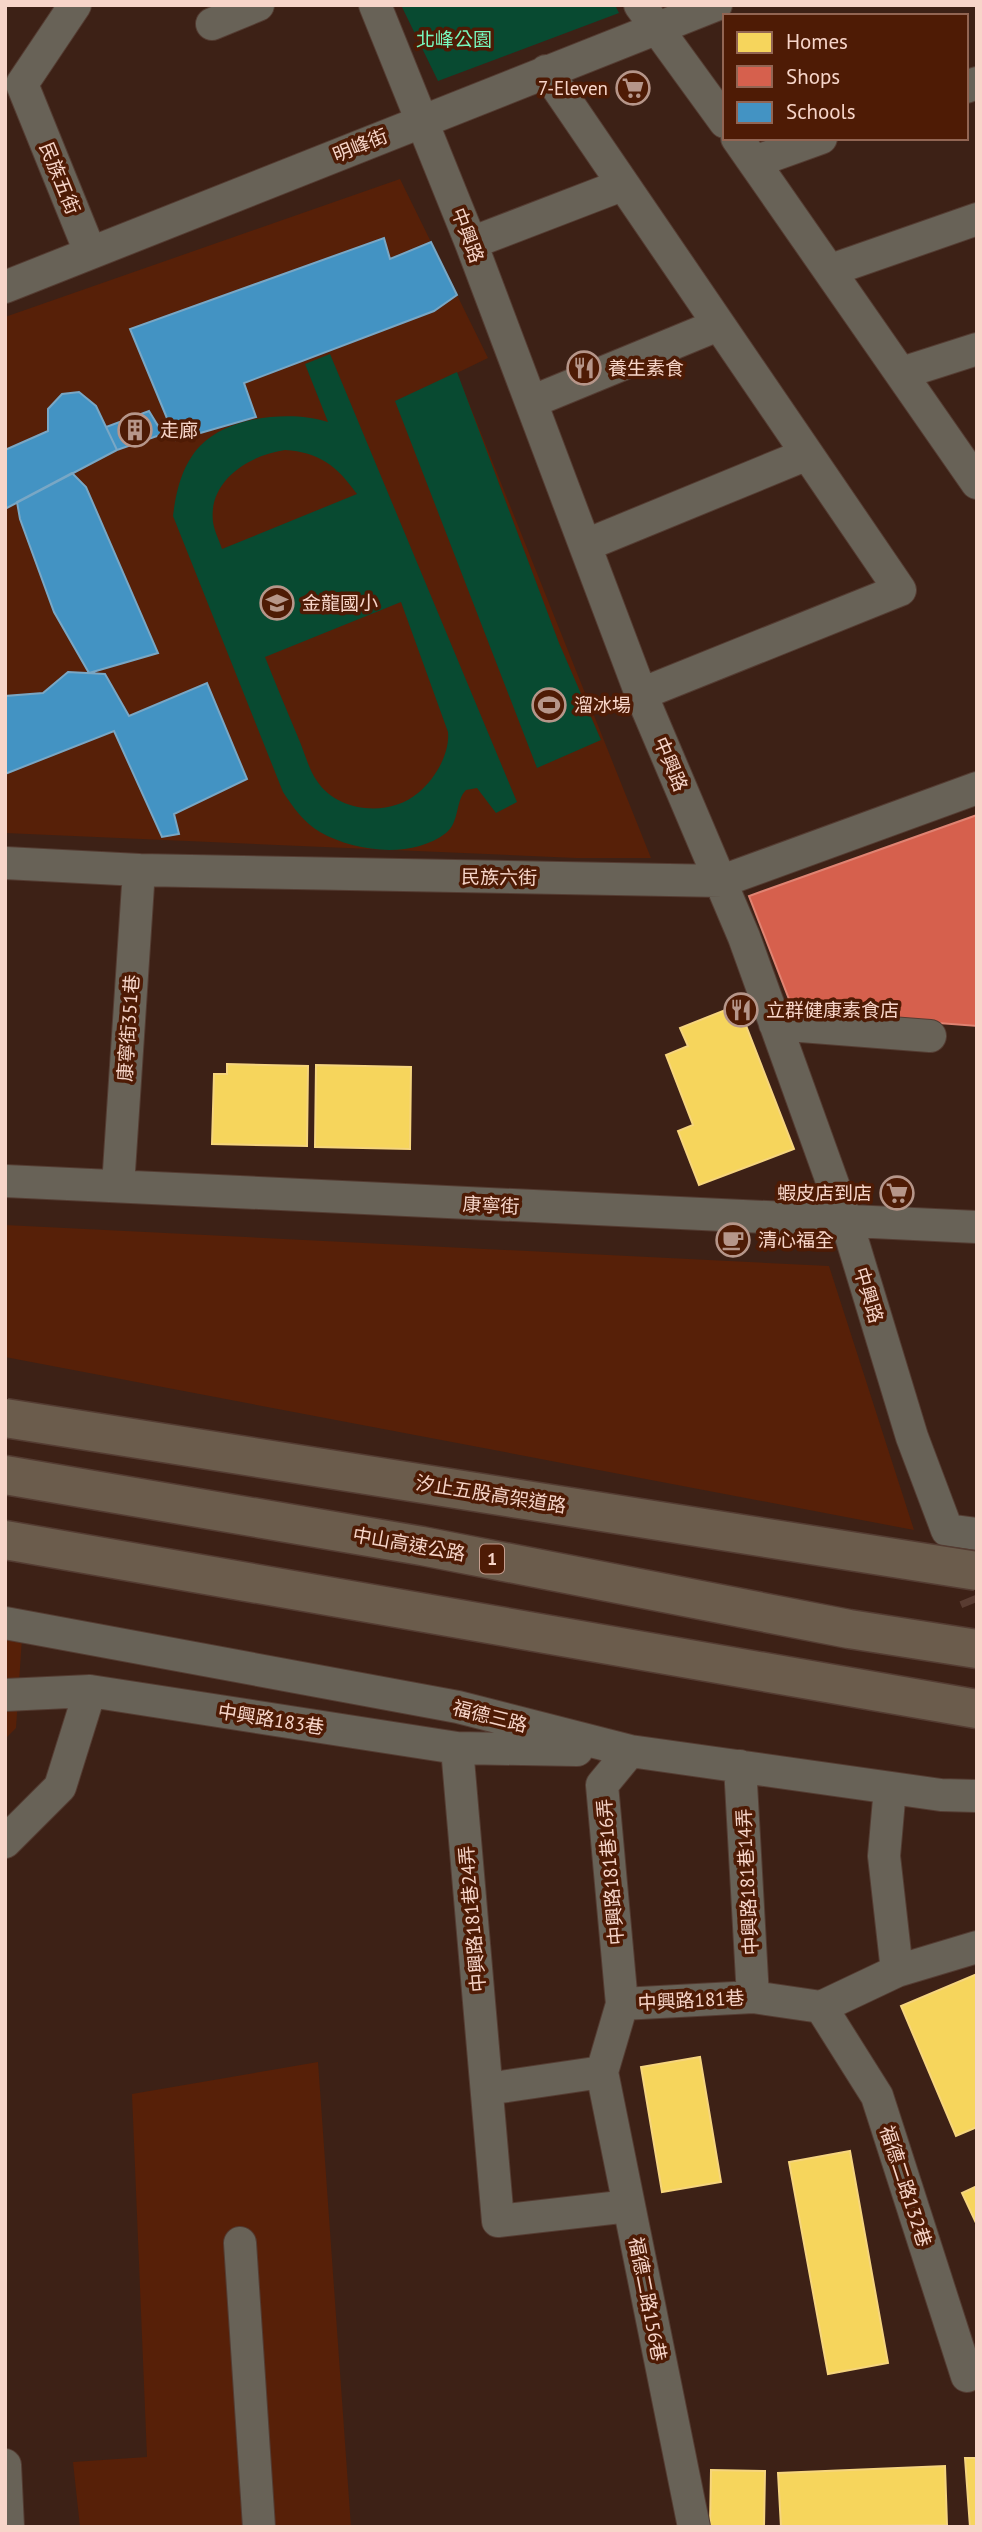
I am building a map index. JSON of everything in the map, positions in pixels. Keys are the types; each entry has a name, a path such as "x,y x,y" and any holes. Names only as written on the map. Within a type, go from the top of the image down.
{"highway":[{"name":"汐止五股高架道路","path":"5,1418 977,1571"},
{"name":"中山高速公路","path":"5,1475 422,1546 835,1626 977,1649"},
{"path":"5,1541 977,1709"}],"street":[{"name":"民族五街","path":"75,5 16,93 90,252"},
{"path":"212,24 258,5"},
{"name":"中興路","path":"375,5 471,243 641,694 722,881 846,1223 912,1437 962,1532"},
{"name":"明峰街","path":"5,286 546,71 648,17 716,5"},
{"path":"648,17 723,119"},
{"path":"546,71 805,455 900,590 641,694"},
{"path":"808,140 746,150 977,483"},
{"path":"471,243 622,185"},
{"path":"831,270 977,219"},
{"path":"531,402 718,325"},
{"path":"902,373 977,349"},
{"path":"586,545 805,455"},
{"name":"民族六街","path":"5,863 139,870 722,881 977,788"},
{"name":"康寧街351巷","path":"118,1186 139,870"},
{"path":"775,1024 930,1036"},
{"name":"康寧街","path":"5,1181 846,1223 977,1227"},
{"name":"福德三路","path":"5,1623 458,1707 631,1751 941,1795 977,1796"},
{"path":"5,1842 60,1787 90,1690"},
{"name":"中興路183巷","path":"5,1695 90,1690 457,1748 631,1751"},
{"name":"中興路181巷24弄","path":"457,1748 498,2221 629,2206"},
{"name":"中興路181巷16弄","path":"622,2004 601,1785 631,1751"},
{"name":"中興路181巷14弄","path":"740,1766 753,1997"},
{"path":"890,1788 884,1856 897,1971"},
{"path":"821,2007 897,1971 977,1947"},
{"name":"中興路181巷","path":"602,2072 622,2004 753,1997 821,2007"},
{"name":"福德二路132巷","path":"821,2007 877,2096 972,2390"},
{"path":"487,2089 602,2072"},
{"name":"福德二路156巷","path":"602,2072 694,2527"},
{"path":"240,2244 258,2527"},
{"path":"5,2465 8,2527"}],"shaded area":[{"name":"金龍國小","path":"400,179 488,358 457,373 651,858 576,858 5,833 5,317"},
{"path":"5,1225 829,1266 914,1530 5,1357"},
{"path":"5,1638 22,1638 16,1728 5,1739"},
{"path":"318,2062 351,2527 80,2527 73,2462 147,2457 132,2094"}],"green space":[{"name":"北峰公園","path":"401,5 615,5 619,13 438,81"},
{"path":"330,354 517,802 496,813 477,788 466,790 460,800 456,817 446,833 417,847 383,850 334,839 314,828 291,803 283,792 173,516 184,470 194,453 212,436 243,422 261,418 296,416 328,422 305,364","holes":["285,450 308,454 326,462 357,494 222,549 214,525 213,507 224,482 234,472 258,457","401,602 448,732 447,749 440,766 418,793 393,806 365,808 338,800 326,792 314,777 265,657"]},
{"path":"457,372 559,643 601,740 537,768 395,401"}],"building: Homes":[{"path":"738,1005 794,1149 699,1185 678,1131 693,1125 666,1055 688,1046 680,1028"},
{"path":"227,1064 308,1066 307,1146 212,1144 214,1074 227,1074"},
{"path":"316,1065 411,1067 410,1149 315,1147"},
{"path":"977,1974 977,2127 956,2136 901,2006"},
{"path":"700,2057 721,2182 662,2192 641,2067"},
{"path":"850,2151 888,2363 828,2374 789,2162"},
{"path":"977,2186 977,2225 962,2193"},
{"path":"965,2458 977,2458 977,2527 970,2527"},
{"path":"945,2466 947,2525 781,2527 778,2473"},
{"path":"711,2470 765,2471 764,2527 710,2527"}],"building: Shops":[{"path":"977,815 977,1026 794,1012 749,896"}],"building: Schools":[{"path":"384,238 390,259 431,242 457,295 434,311 244,383 256,417 176,440 130,329"},
{"path":"79,392 96,406 117,450 5,509 5,450 48,431 48,409 62,394"},
{"name":"走廊","path":"149,411 163,434 117,450 106,427"},
{"path":"72,473 86,487 158,653 89,673 54,612 20,519 17,502"},
{"path":"68,672 105,674 129,716 207,683 247,779 174,814 179,834 162,837 114,731 5,774 5,696 43,693"}],"tunnel":[{"path":"956,1551 977,1602"}],"place":[{"name":"7-Eleven","path":"633,88"},
{"name":"養生素食","path":"584,368"},
{"name":"走廊","path":"135,430"},
{"name":"金龍國小","path":"277,603"},
{"name":"溜冰場","path":"549,705"},
{"name":"立群健康素食店","path":"741,1010"},
{"name":"蝦皮店到店","path":"897,1193"},
{"name":"清心福全","path":"733,1240"}]}
